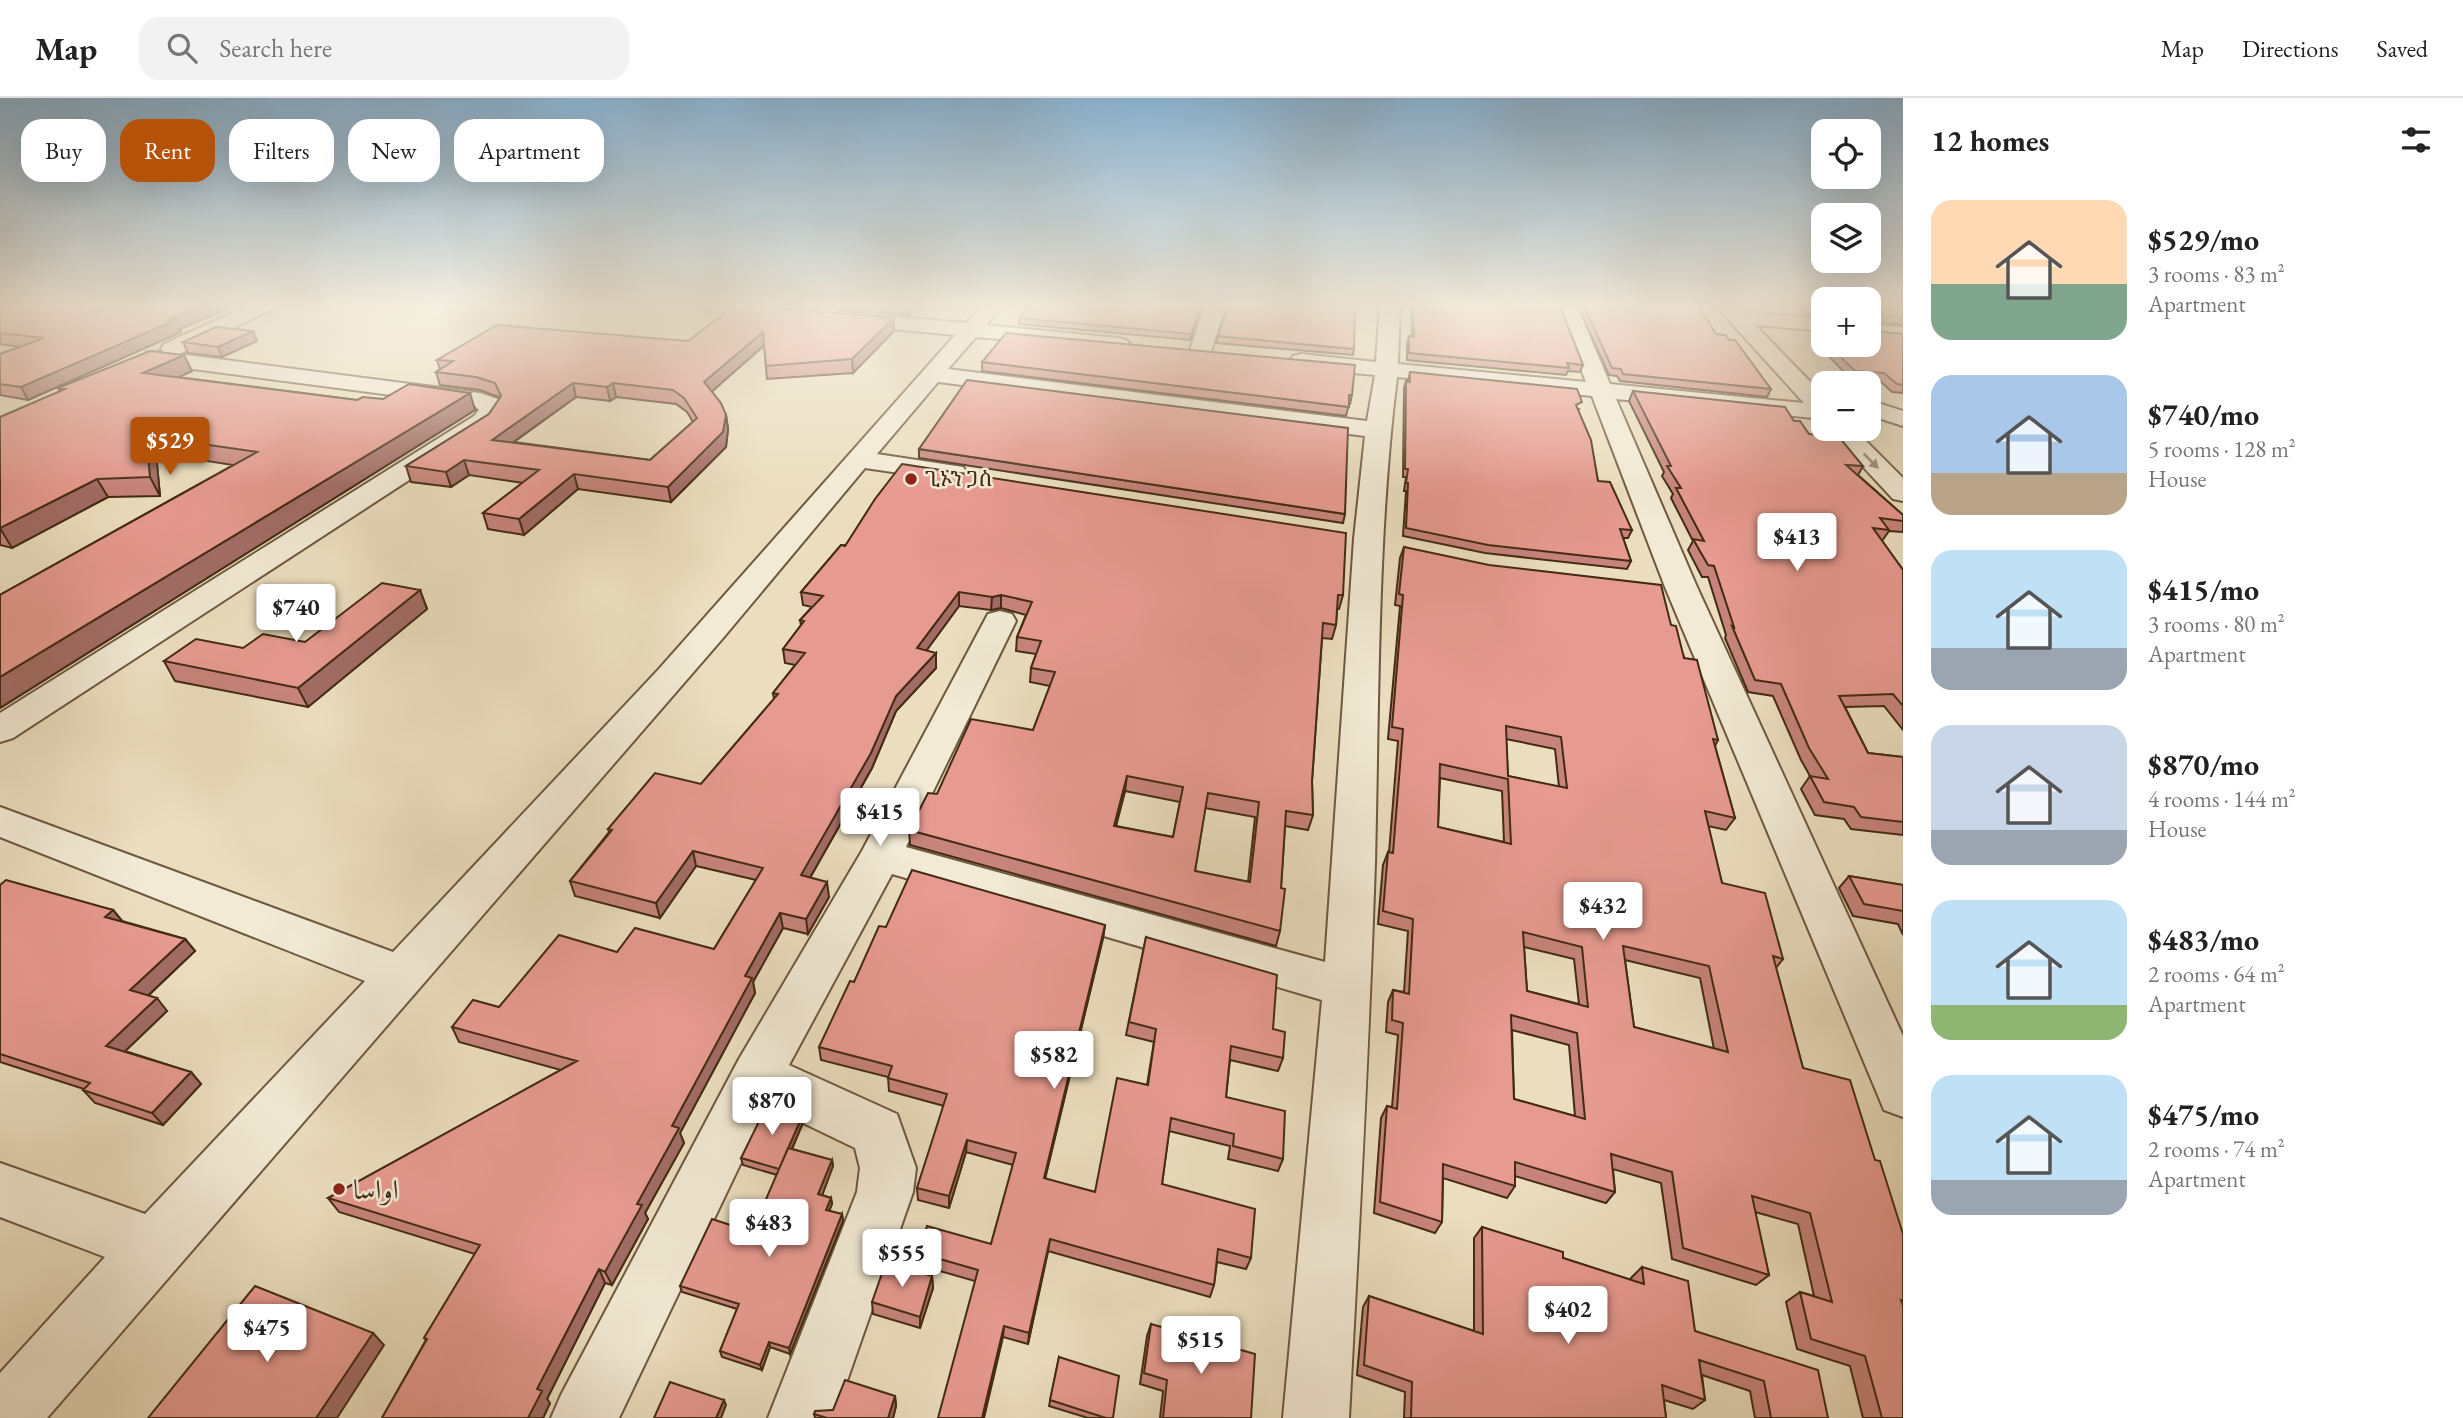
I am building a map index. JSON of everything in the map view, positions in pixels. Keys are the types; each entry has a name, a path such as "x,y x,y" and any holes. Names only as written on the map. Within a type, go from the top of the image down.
{"street":[{"path":"0,730 483,421 491,411 490,404 480,400 167,366"},
{"path":"4,1418 152,1247 673,674 939,366"},
{"path":"1351,366 1811,410"},
{"path":"1316,1418 1346,988 1368,540 1378,430 1387,366"},
{"path":"1590,366 1668,586 1903,1093"},
{"path":"1785,366 1811,396"},
{"path":"931,374 1378,430"},
{"path":"1771,407 1807,392"},
{"path":"1771,407 1811,421"},
{"path":"1848,441 1903,494"},
{"path":"859,458 983,478"},
{"path":"584,1418 757,1075 881,855 1000,621"},
{"path":"0,821 402,975"},
{"path":"881,855 1346,988"},
{"path":"757,1075 878,1132 888,1168 885,1192 801,1418"},
{"path":"0,1190 152,1247"}],"building":[{"path":"0,366 71,366 21,387 0,384"},
{"path":"114,366 160,366 143,373 357,400 363,397 383,399 409,384 470,393 0,677 0,595 257,452 146,436 150,477 97,479 0,528 0,417 65,389 58,388"},
{"path":"446,366 723,366 704,382 721,403 726,415 723,432 668,487 574,474 519,519 483,513 539,470 464,460 446,472 406,466 489,414 501,396 495,383 476,377 436,372","holes":["573,383 607,387 613,383 673,390 684,398 697,418 650,460 492,440"]},
{"path":"1011,366 1355,366 1349,407"},
{"path":"1611,366 1754,366 1771,389 1623,374 1621,369"},
{"path":"1849,366 1903,366 1903,385 1897,384 1884,373 1855,371"},
{"path":"1410,372 1577,389 1582,402 1576,405 1591,440 1598,481 1610,482 1632,530 1620,529 1631,561 1488,545 1406,528 1406,381 1410,382"},
{"path":"967,380 1348,428 1345,514 919,449"},
{"path":"1633,391 1785,407 1794,421 1800,421 1811,434 1811,441 1842,441 1863,466 1846,465 1903,515 1903,521 1880,518 1889,530 1873,528 1903,570 1903,706 1893,694 1839,696 1868,753 1903,757 1903,822 1861,817 1854,807 1824,802 1810,776 1828,779 1809,748 1781,684 1755,680 1732,626 1734,627 1714,566 1708,565 1693,539 1704,541 1676,488 1681,488 1667,466 1671,466"},
{"path":"902,464 1346,533 1343,595 1338,595 1336,625 1323,623 1312,781 1313,815 1286,811 1281,888 1285,889 1280,931 909,830 928,793 937,794 971,719 1033,730 1055,672 1031,668 1041,641 1017,637 1032,602 1001,595 992,597 959,592 917,648 936,653 896,696 871,753 801,875 827,882 806,919 780,913 745,976 752,978 672,1126 679,1128 637,1204 642,1205 605,1272 599,1269 537,1389 542,1391 528,1418 382,1418 427,1339 424,1338 480,1245 328,1198 577,1061 452,1027 473,1000 499,1007 559,935 617,952 635,928 714,949 763,868 693,851 656,903 570,881 612,830 608,829 655,773 701,784 778,694 773,693 805,653 783,649 804,621 800,620 823,596 801,592 841,545 845,546 875,499","holes":["1127,776 1183,787 1173,837 1114,826","1208,793 1259,802 1250,882 1195,871"]},
{"path":"1404,547 1489,565 1661,585 1671,625 1676,626 1684,658 1697,660 1718,740 1713,739 1735,818 1705,811 1722,883 1765,893 1783,959 1773,956 1803,1068 1850,1080 1875,1160 1880,1161 1903,1234 1903,1418 1882,1418 1865,1356 1811,1339 1800,1292 1832,1302 1810,1213 1752,1196 1769,1275 1683,1248 1672,1172 1611,1154 1615,1192 1515,1162 1515,1186 1443,1164 1442,1222 1380,1202 1387,1106 1397,1109 1403,1023 1392,1020 1393,990 1409,994 1413,919 1383,911 1388,852 1393,853 1403,729 1392,727 1403,595 1399,594","holes":["1506,726 1561,737 1567,788 1508,776","1440,764 1508,779 1511,844 1438,827","1523,932 1582,947 1588,1007 1527,991","1623,946 1709,966 1728,1052 1634,1027","1511,1015 1577,1033 1585,1119 1514,1099"]},
{"path":"382,583 420,590 298,688 164,661 196,639 243,648 263,634 305,642"},
{"path":"912,870 1105,925 1044,1178 1095,1192 1117,1078 1148,1085 1156,1029 1129,1022 1146,937 1277,975 1273,1029 1285,1032 1283,1058 1231,1046 1226,1097 1285,1111 1283,1159 1233,1146 1234,1134 1171,1118 1162,1184 1255,1209 1251,1258 1218,1249 1214,1285 1050,1239 1029,1333 1004,1326 982,1418 938,1418 978,1270 919,1253 927,1226 991,1244 1016,1153 967,1140 949,1196 917,1188 947,1094 888,1078 892,1066 819,1047 850,981 854,982 879,926 886,927"},
{"path":"1849,876 1903,885 1903,911 1864,904"},
{"path":"6,880 113,910 105,917 185,939 130,990 157,998 106,1046 191,1072 152,1113 83,1090 90,1083 0,1054 0,885"},
{"path":"768,1103 801,1119 779,1169 741,1158"},
{"path":"788,1148 832,1160 818,1194 831,1198 826,1210 842,1214 789,1348 769,1342 760,1365 720,1351 739,1304 680,1286 712,1219 752,1232"},
{"path":"1482,1227 1563,1252 1563,1258 1644,1284 1642,1267 1688,1281 1695,1331 1818,1370 1828,1418 1771,1418 1764,1381 1699,1360 1705,1400 1662,1385 1666,1418 1411,1418 1412,1382 1364,1365 1369,1296 1483,1334"},
{"path":"886,1262 932,1276 920,1317 872,1302"},
{"path":"255,1286 373,1333 316,1418 148,1418"},
{"path":"1151,1324 1255,1354 1251,1418 1163,1418 1167,1380 1144,1373"},
{"path":"1059,1357 1119,1376 1113,1418 1050,1400"},
{"path":"845,1380 895,1396 888,1418 827,1418 814,1414 815,1411 833,1410"},
{"path":"670,1382 724,1400 716,1418 654,1418"}],"place":[{"name":"ጊኦን ጋስ","path":"911,479"},
{"name":"اواسا","path":"339,1189"}]}
